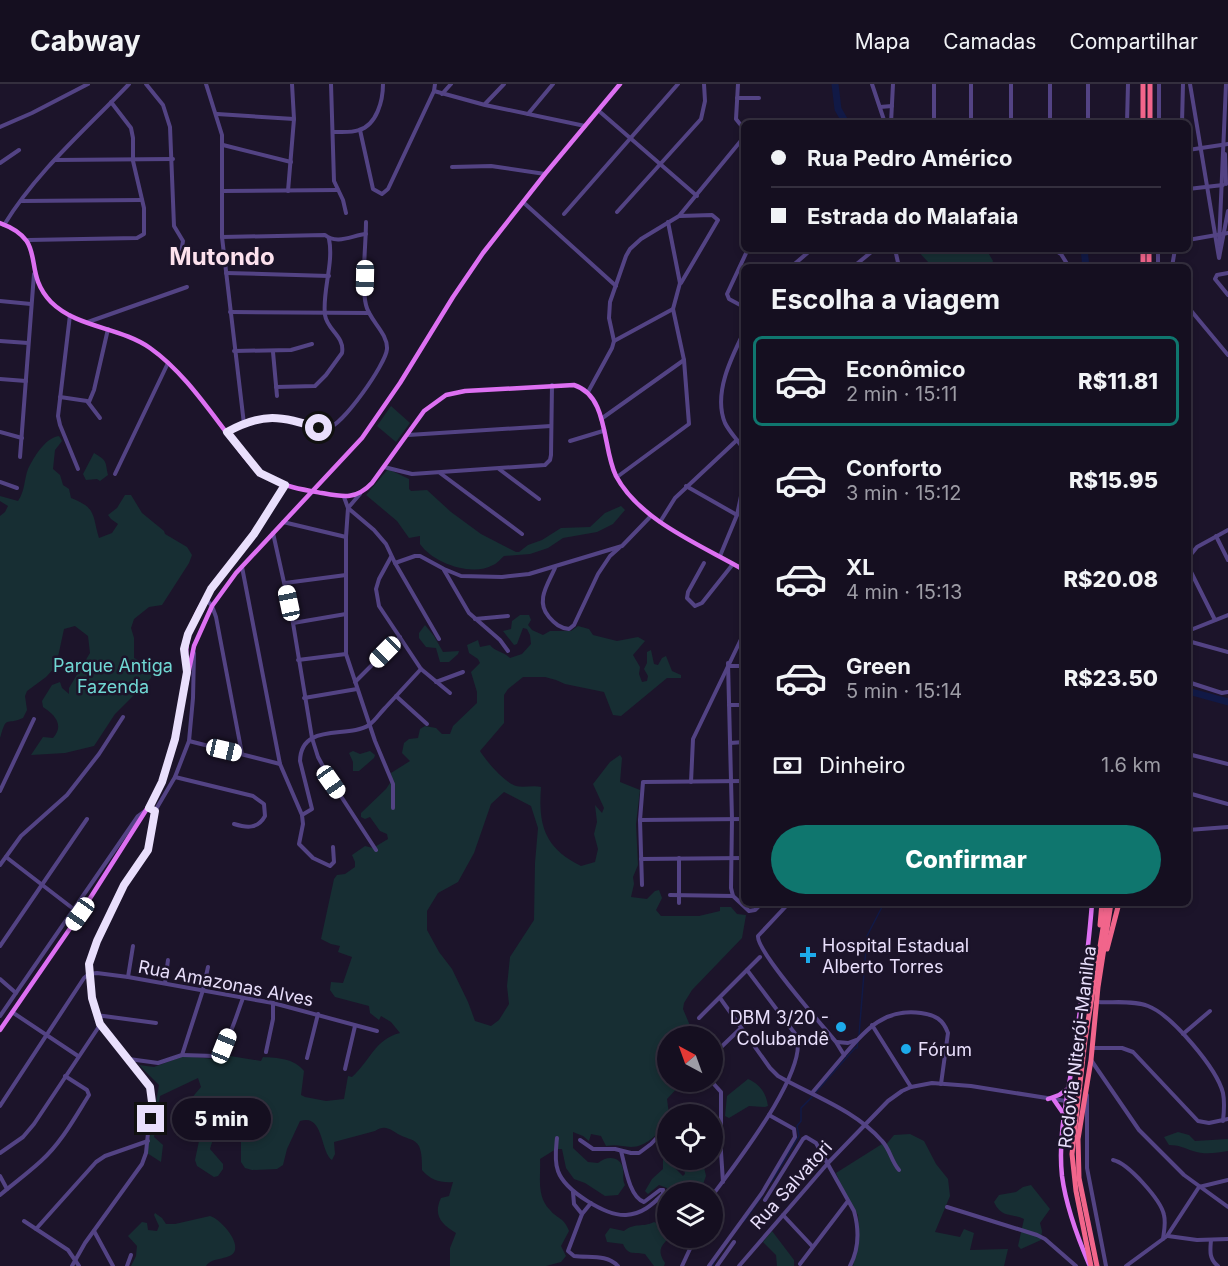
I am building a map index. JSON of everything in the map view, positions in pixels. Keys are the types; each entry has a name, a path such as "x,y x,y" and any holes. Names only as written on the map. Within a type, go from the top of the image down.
{"highway":[{"path":"1143,84 1143,120"},
{"path":"1150,84 1150,120"},
{"path":"1099,967 1102,906"},
{"name":"Rodovia Niterói-Manilha","path":"1091,1266 1076,1191 1072,1154 1085,1040 1109,906"},
{"path":"1099,967 1118,906"},
{"name":"Rodovia Niterói-Manilha","path":"1097,1266 1077,1159 1078,1138 1091,1060 1099,967"}],"main road":[{"path":"0,1030 149,808 162,782 171,756 194,646 212,606 225,586 362,438 400,383 460,286 544,174 620,84"},
{"path":"2,224 20,233 27,240 32,252 34,274 49,300 70,315 141,342 168,363 260,473 285,485 344,497 360,493 367,488 424,411 446,395 465,391 574,385 588,392 595,401 612,465 631,498 660,522 741,568"},
{"path":"187,672 185,643 205,598 254,534 285,485"},
{"path":"1091,1266 1076,1229 1062,1177 1060,1145 1084,978 1092,906"},
{"path":"1064,1116 1058,1104 1051,1099 1069,1088"}],"street":[{"path":"0,127 88,84"},
{"path":"2,224 54,160 129,84"},
{"path":"146,84 163,105 172,137 174,226 182,238 180,259"},
{"path":"206,84 217,114 223,145 222,237 244,424"},
{"path":"288,191 294,119 292,84"},
{"path":"331,84 334,181 346,213"},
{"path":"334,132 360,130 372,120 382,100 383,84"},
{"path":"360,130 373,189 381,194 388,189 434,91 435,84"},
{"path":"442,94 451,84"},
{"path":"484,105 504,84"},
{"path":"528,114 553,84"},
{"path":"564,214 678,84"},
{"path":"617,212 701,119 705,100 704,84"},
{"path":"738,84 736,119 741,126"},
{"path":"872,84 884,120"},
{"path":"891,120 893,84"},
{"path":"933,120 934,84"},
{"path":"971,84 971,120"},
{"path":"1011,84 1011,120"},
{"path":"1050,84 1050,120"},
{"path":"1088,84 1088,120"},
{"path":"1127,120 1128,84"},
{"path":"1159,84 1159,120"},
{"path":"1182,120 1183,84"},
{"path":"1190,84 1219,258"},
{"path":"1219,258 1226,84"},
{"path":"1191,189 1227,184 1226,84"},
{"path":"434,91 484,105 585,126"},
{"path":"737,99 759,98"},
{"path":"27,240 137,238 144,234 146,230 131,129 111,102"},
{"path":"1150,103 1159,103"},
{"path":"880,107 892,106"},
{"path":"599,111 697,196"},
{"path":"217,114 294,119"},
{"path":"588,392 604,365 614,341 609,310 630,249 641,239 679,216 741,141"},
{"path":"1191,150 1227,144"},
{"path":"223,145 291,162"},
{"path":"0,163 19,150"},
{"path":"54,160 173,159"},
{"path":"452,167 491,166 544,174"},
{"path":"222,191 338,190"},
{"path":"20,201 142,200"},
{"path":"523,201 616,286"},
{"path":"1219,258 1228,211"},
{"path":"617,477 689,424 684,360 673,309 680,283 717,220 712,215 679,216"},
{"path":"227,432 256,420 279,417 319,428 338,424 379,368 387,351 384,336 369,313 365,297 366,222"},
{"path":"668,222 680,283"},
{"path":"1191,239 1228,233"},
{"path":"222,237 325,235 329,239 345,240 366,234"},
{"path":"276,387 315,386 340,358 343,348 341,340 327,320 325,312 329,276 329,239"},
{"path":"794,264 808,252"},
{"path":"856,264 870,252"},
{"path":"1058,252 1067,264"},
{"path":"741,264 727,294 729,299 741,305"},
{"path":"226,273 329,276"},
{"path":"1228,273 1217,275 1215,279 1228,295"},
{"path":"20,457 34,274"},
{"path":"88,322 187,287"},
{"path":"0,301 31,304"},
{"path":"614,341 673,309"},
{"path":"1191,311 1228,355"},
{"path":"230,312 369,313"},
{"path":"70,315 59,421 78,469"},
{"path":"89,402 94,390 108,329"},
{"path":"741,339 729,368 721,400 724,420 741,446"},
{"path":"0,341 28,343"},
{"path":"234,351 299,349 312,344"},
{"path":"1222,348 1228,347"},
{"path":"273,351 277,396"},
{"path":"601,419 684,360"},
{"path":"115,474 168,363"},
{"path":"0,379 26,381"},
{"path":"384,466 412,474 545,465 551,455 552,385"},
{"path":"60,398 89,402 100,418"},
{"path":"408,435 551,426"},
{"path":"570,441 603,431"},
{"path":"0,432 22,438"},
{"path":"660,522 669,506 686,486 737,440"},
{"path":"499,468 539,499"},
{"path":"439,473 522,534"},
{"path":"0,482 17,488"},
{"path":"686,486 737,515"},
{"path":"348,508 360,493"},
{"path":"720,556 737,515 741,496"},
{"path":"344,497 348,508 346,654 369,725 390,775 394,789 393,808"},
{"path":"348,508 381,536 394,563 439,639"},
{"path":"555,568 542,597 542,608 557,625 569,629 574,625 604,563 651,516"},
{"path":"283,522 346,537"},
{"path":"1191,554 1197,547 1228,530"},
{"path":"273,533 293,623 312,738 324,769 376,850"},
{"path":"1216,536 1228,560"},
{"path":"394,563 411,556 420,556 461,576 502,577 555,568 622,546"},
{"path":"392,556 379,579 376,590 377,600 383,614 421,669 435,683 450,693"},
{"path":"704,563 688,592 687,598 695,606 702,603 733,564"},
{"path":"242,566 280,764 302,815 303,824 299,844 306,853 327,866 332,866 334,862 333,847"},
{"path":"444,569 474,619 500,640 508,651"},
{"path":"1191,572 1215,620"},
{"path":"285,583 346,575"},
{"path":"205,598 212,606 242,754"},
{"path":"293,623 346,614"},
{"path":"1191,631 1228,615"},
{"path":"474,619 508,616"},
{"path":"355,682 400,637"},
{"path":"691,782 693,739 741,639"},
{"path":"1191,642 1228,652"},
{"path":"72,1266 142,1164 146,1153 152,1093 146,1080 100,1024 92,998 89,974 91,956 97,941 124,885 144,858 150,844 155,811 175,777 189,741 194,690 194,646"},
{"path":"298,660 346,654"},
{"path":"729,664 741,666"},
{"path":"729,664 733,896"},
{"path":"302,815 312,809 300,761 302,752 312,738 369,725 421,669"},
{"path":"435,683 463,672"},
{"path":"1191,683 1222,693 1228,692"},
{"path":"304,698 357,689"},
{"path":"396,696 428,724"},
{"path":"729,705 741,705"},
{"path":"0,865 29,829 67,795 99,754 123,717"},
{"path":"0,791 34,719"},
{"path":"189,741 280,764"},
{"path":"730,743 741,742"},
{"path":"1191,755 1228,764"},
{"path":"175,777 261,800 265,808 262,821 252,827 234,824"},
{"path":"642,885 640,820 643,782 741,781"},
{"path":"1191,794 1228,804"},
{"path":"0,1016 138,816 149,808 155,811"},
{"path":"0,946 87,819"},
{"path":"640,820 741,819"},
{"path":"1191,830 1227,827 1228,819"},
{"path":"6,857 80,914"},
{"path":"679,858 679,903"},
{"path":"641,859 741,858"},
{"path":"670,895 733,896 741,903"},
{"path":"745,906 751,911 758,906"},
{"path":"786,906 758,936 758,941 773,964 844,1055"},
{"path":"128,977 133,946"},
{"path":"699,1018 760,957"},
{"path":"165,983 168,960"},
{"path":"182,1055 208,967"},
{"path":"723,1182 751,1145 769,1115 786,1080 799,1042 747,970"},
{"path":"0,1106 45,1034 89,974"},
{"name":"Rua Amazonas Alves","path":"89,974 128,977 273,1003 377,1031"},
{"path":"0,979 16,993"},
{"path":"128,1059 158,1063 182,1055 214,1056 222,1051 243,998"},
{"path":"720,998 770,1068 786,1080 865,1124 884,1142 898,1170"},
{"path":"1097,1002 1138,1003 1150,1006 1165,1017 1183,1034 1218,1081 1223,1094 1223,1121"},
{"path":"266,1052 273,1019 273,1003"},
{"path":"812,1093 872,1025 893,1014 910,1011 933,1015 941,1019 948,1033 941,1084"},
{"path":"1183,1034 1210,1011"},
{"path":"12,1012 78,1056"},
{"path":"307,1058 318,1014"},
{"path":"96,1015 156,1023"},
{"path":"0,1154 29,1130 100,1024"},
{"path":"872,1025 911,1087 932,1083 971,1086 1066,1101"},
{"path":"345,1069 355,1026"},
{"path":"723,1045 741,1028"},
{"path":"836,1042 857,1040"},
{"path":"1092,1048 1127,1049 1140,1059 1192,1117 1203,1123 1228,1119"},
{"path":"1091,1060 1139,1130 1199,1187 1228,1207"},
{"path":"1088,1072 1099,1072"},
{"path":"0,1195 42,1161 53,1149 69,1128 88,1095 87,1090 65,1077"},
{"path":"1086,1084 1087,1168 1106,1266"},
{"name":"Rua Salvatori","path":"739,1266 865,1124 888,1101 911,1087"},
{"path":"709,1266 762,1193 795,1137 794,1129 769,1115"},
{"path":"580,1140 593,1149 632,1153 644,1150 657,1137"},
{"path":"765,1200 800,1142 805,1137 816,1143 854,1211 858,1228 856,1249 850,1266"},
{"path":"556,1138 558,1172 573,1192 616,1214 630,1215 644,1210 657,1200"},
{"path":"36,1229 96,1162 105,1156 148,1141"},
{"path":"621,1151 632,1193 637,1199 644,1202 657,1192"},
{"path":"1113,1160 1122,1164 1155,1196 1165,1224 1163,1240"},
{"path":"722,1170 723,1182"},
{"path":"0,1176 7,1189"},
{"path":"1126,1266 1167,1236 1199,1187 1228,1180"},
{"path":"573,1192 574,1204 582,1214"},
{"path":"800,1264 848,1202"},
{"path":"591,1203 582,1214 568,1247 570,1254 601,1257 612,1260 618,1266"},
{"path":"947,1207 1038,1235 1076,1266"},
{"path":"783,1215 812,1246"},
{"path":"24,1221 68,1250 79,1266"},
{"path":"94,1231 113,1266"},
{"path":"1167,1236 1211,1240 1228,1239"},
{"path":"1211,1240 1210,1255 1218,1266"},
{"path":"717,1266 734,1242"},
{"path":"682,1266 690,1248"},
{"path":"127,1266 131,1254"}],"green space":[{"path":"919,252 988,252 993,261 992,264 929,263"},
{"path":"391,406 410,423 396,442 377,426"},
{"name":"Parque Antiga Fazenda","path":"59,436 62,441 55,450 53,469 60,475 63,485 69,489 71,498 85,505 92,513 99,538 112,533 118,524 108,515 117,508 125,495 131,495 142,513 165,534 187,547 192,555 162,605 149,607 134,619 131,628 134,638 134,658 149,665 153,671 151,678 115,714 94,746 65,753 31,755 43,737 53,738 58,729 57,720 43,707 42,701 52,685 60,682 62,688 69,694 69,688 90,653 88,636 75,626 64,629 56,666 46,677 27,691 25,696 27,710 23,718 7,722 0,738 0,516 8,506 0,501 0,496 18,501 33,459 49,440"},
{"path":"94,453 106,464 108,475 100,481 86,480 83,474"},
{"path":"388,469 409,479 411,491 427,490 451,512 481,534 516,552 561,528 590,527 605,513 621,506 625,510 613,524 597,532 563,538 548,548 530,554 504,556 495,564 484,568 464,569 443,562 426,551 420,544 420,536 409,538 397,521 366,495"},
{"path":"520,615 529,615 531,620 528,625 532,630 543,635 550,631 571,631 578,626 589,629 593,635 617,641 638,637 645,641 633,655 640,667 639,674 642,682 647,681 648,676 644,669 647,663 647,652 651,650 654,664 658,665 666,656 672,671 681,675 681,678 667,678 621,716 613,715 604,692 565,684 545,677 523,677 508,689 504,695 504,723 480,751 496,771 511,784 519,787 541,787 543,824 546,834 559,852 581,866 595,862 598,849 594,834 597,822 595,805 602,813 604,808 593,784 610,762 620,755 622,758 620,782 640,790 636,824 638,865 633,877 631,897 647,899 659,890 662,898 656,910 661,916 699,916 720,911 720,907 731,907 737,914 746,915 742,938 692,990 684,1003 683,1009 690,1026 657,1026 657,1092 674,1092 667,1099 668,1104 657,1104 657,1134 646,1142 631,1147 606,1146 601,1136 591,1134 589,1141 573,1132 573,1148 588,1162 598,1163 609,1158 620,1161 625,1185 618,1195 605,1196 574,1179 566,1168 562,1149 556,1149 540,1159 540,1186 546,1205 565,1223 569,1231 561,1246 566,1256 561,1262 546,1266 450,1266 450,1248 456,1233 440,1218 438,1209 441,1198 449,1196 453,1182 436,1180 422,1170 420,1149 413,1141 383,1128 334,1142 335,1154 332,1160 328,1156 318,1128 308,1120 300,1121 287,1149 283,1165 277,1169 252,1170 245,1168 241,1162 241,1140 230,1131 226,1131 216,1136 210,1149 223,1164 223,1169 218,1176 214,1177 197,1166 195,1160 199,1141 194,1132 190,1100 201,1087 198,1078 160,1096 154,1137 163,1145 161,1162 147,1153 159,1085 139,1065 154,1067 184,1056 214,1059 224,1055 261,1061 263,1057 279,1058 295,1063 304,1071 301,1095 326,1101 344,1099 348,1076 352,1077 358,1071 384,1040 400,1033 391,1022 381,1016 379,1020 370,1013 369,1006 335,997 330,990 331,982 343,983 352,957 338,952 340,946 321,939 334,879 337,875 345,874 355,867 352,855 365,846 373,848 388,839 387,834 380,831 370,817 365,819 361,817 361,813 386,789 392,780 391,773 410,761 402,753 404,743 409,739 418,738 420,729 425,726 436,728 442,734 450,734 453,726 477,703 477,692 471,672 480,663 469,653 467,645 478,640 480,647 490,645 510,658 522,654 531,644 530,635 527,629 523,628 517,644 514,645 503,631 511,629 512,621","holes":["504,792 531,806 538,828 534,920 510,957 507,986 509,1004 499,1020 491,1026 475,1021 452,969 427,930 427,911 438,893 458,882 474,853 491,804"]},
{"path":"425,625 443,652 459,651 449,662 440,662 436,648 426,647 419,638 419,633"},
{"path":"353,751 360,754 370,751 375,755 359,771 353,771 353,762 349,753"},
{"path":"748,1079 762,1090 768,1106 749,1106 729,1118 725,1116 727,1096"},
{"path":"1178,1132 1189,1135 1195,1141 1228,1139 1228,1151 1202,1153 1169,1145 1164,1137"},
{"path":"910,1134 924,1141 936,1164 948,1179 950,1196 935,1232 960,1237 964,1229 974,1233 970,1250 1008,1249 1004,1266 853,1266 859,1232 858,1215 836,1173 882,1144 885,1146 894,1135"},
{"path":"662,1170 677,1170 683,1176 684,1170 705,1170 706,1176 704,1182 657,1182 657,1187 648,1194 645,1191 652,1179"},
{"path":"1031,1185 1050,1209 1040,1223 1041,1240 1021,1249 1018,1246 1024,1219 1003,1213 994,1202 999,1195 1016,1192"},
{"path":"155,1213 166,1224 210,1216 223,1225 231,1235 235,1250 230,1256 213,1261 206,1266 131,1266 136,1256 137,1246 128,1236 142,1222 147,1223 148,1230 157,1231 159,1226"},
{"path":"654,1222 657,1223 657,1248 662,1248 664,1266 654,1266 645,1254 632,1253 623,1244 607,1242 605,1235 610,1228 624,1231"},
{"path":"772,1231 794,1260 794,1266 777,1266 776,1255 763,1242"}],"waterway":[{"path":"835,84 838,109 844,120"},
{"path":"1084,252 1086,264"},
{"path":"1191,692 1228,702"},
{"path":"859,1035 867,936 882,906"},
{"path":"816,1092 857,1048 858,1041"},
{"path":"771,1182 799,1136 797,1126 801,1121 801,1108 812,1097"},
{"path":"744,1221 762,1196"},
{"path":"712,1266 716,1259"}],"place":[{"name":"Hospital Estadual Alberto Torres","path":"808,955"},
{"name":"DBM 3/20 - Colubandê","path":"841,1027"},
{"name":"Fórum","path":"906,1049"}],"district":[{"name":"Mutondo","path":"222,256"}],"route":[{"path":"151,1119 152,1093 150,1087 100,1024 92,998 89,964 97,941 124,885 144,858 150,844 155,811 149,808 162,782 175,739 187,672 184,649 192,623 211,589 245,547 285,485 260,473 227,432 244,424 271,417 286,418 319,428"}]}
